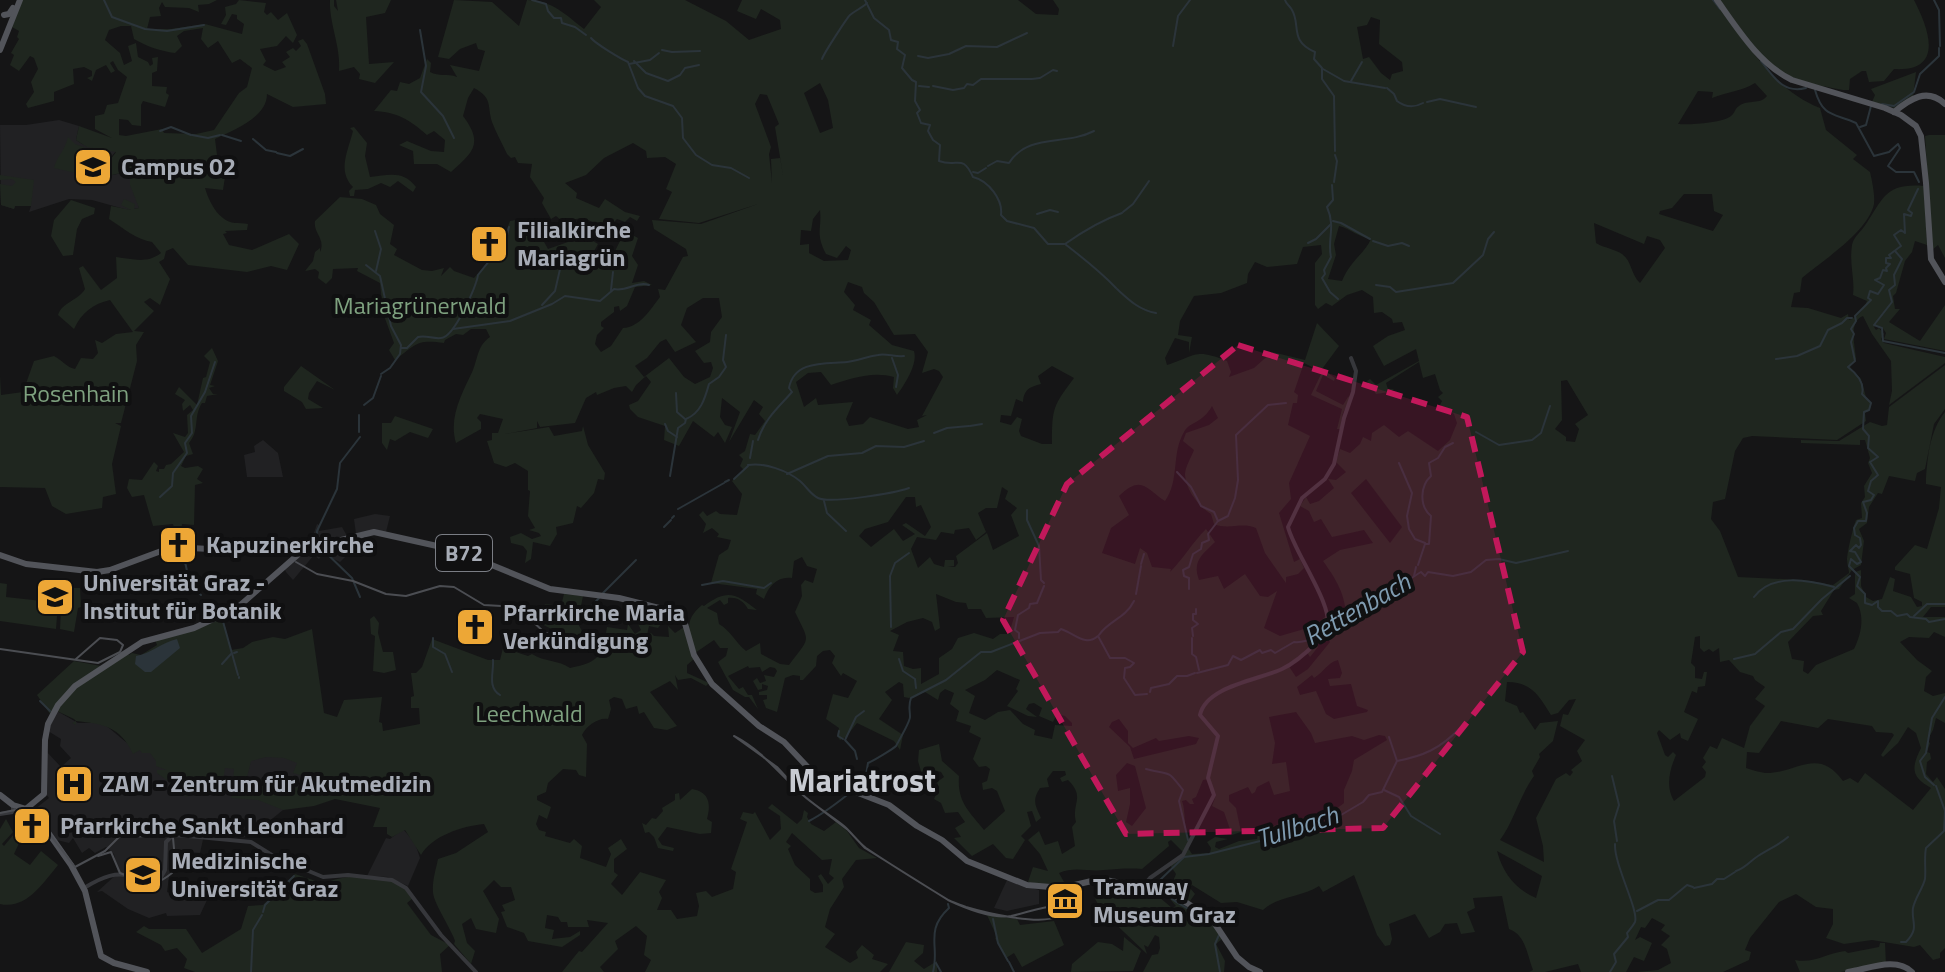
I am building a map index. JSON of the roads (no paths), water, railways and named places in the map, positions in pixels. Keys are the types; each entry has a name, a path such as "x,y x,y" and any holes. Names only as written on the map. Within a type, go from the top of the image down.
{"main road":[{"path":"0,41 18,0"},
{"path":"0,50 8,20 18,0"},
{"path":"1717,0 1755,49 1780,74 1898,110 1914,123 1920,134 1930,253 1934,267 1945,282"},
{"path":"1898,110 1915,97 1926,95 1938,98 1945,104"},
{"name":"B72","path":"0,555 34,566 97,572 166,549 247,551 335,541 363,533 384,534 455,550 550,589 601,596 679,614 685,622 695,658 712,684 761,727 784,742 813,775 889,805 967,861 1027,885 1065,888 1097,879 1167,892 1211,918 1237,957 1246,966 1260,972"},
{"path":"0,795 12,810 27,808 44,796 45,735 58,705 75,686 152,638 204,623 240,606 309,545"},
{"path":"27,808 34,813 86,887 97,948 105,959 118,968 147,972"},
{"path":"1848,972 1894,964 1903,965 1912,972"}],"street":[{"path":"1142,887 1183,855 1214,795 1208,778 1218,736 1200,715 1204,705 1238,684 1287,667 1326,631 1329,620 1319,589 1288,527 1302,498 1325,479 1333,467 1353,392 1356,369 1351,358"},
{"path":"0,814 12,810"},
{"path":"86,887 122,873 151,882 162,877 165,846 171,836 251,842 275,857 323,877 348,875 392,880 406,888 441,935 476,972"}],"waterway":[{"path":"104,0 112,17 145,29 167,31 204,25"},
{"path":"532,0 546,4 554,18 561,18 562,23 586,35"},
{"path":"865,0 874,18 889,30 891,40 898,42 897,49 905,55 902,68 916,82 915,101 920,110 917,113 921,123 930,125 928,131 940,145 939,161 966,165 973,177 994,192 1000,203 1001,215 1007,221 1034,228 1048,244 1065,244 1116,288"},
{"path":"1173,46 1178,16 1190,0"},
{"path":"1285,0 1295,16 1299,38 1315,52 1314,59 1322,68 1322,79 1334,96 1335,151"},
{"path":"1713,0 1720,9"},
{"path":"1934,0 1939,10 1940,46"},
{"path":"822,59 850,15 867,3"},
{"path":"420,30 426,66 421,92 443,116 454,138"},
{"path":"918,56 928,58 949,54 966,46 997,47 1027,33"},
{"path":"591,38 628,62 638,88 645,96 673,106 682,118 683,138 696,155 712,165 731,168 749,178"},
{"path":"1882,104 1894,106 1914,92 1920,74 1939,56 1939,48"},
{"path":"662,50 700,51"},
{"path":"629,64 650,60 659,53"},
{"path":"634,61 646,73 668,81 680,75 685,68 699,65"},
{"path":"1761,61 1785,86 1791,89 1806,88"},
{"path":"1351,81 1362,62"},
{"path":"1323,69 1344,81 1385,88"},
{"path":"933,86 953,90 964,88 967,84 973,85 981,79 1032,79 1057,71"},
{"path":"919,86 929,87"},
{"path":"1387,88 1403,105 1423,103"},
{"path":"1815,90 1826,110 1856,123 1874,156 1889,152 1898,144 1900,148 1888,166 1896,172 1914,172 1919,182"},
{"path":"1427,102 1440,99 1476,107"},
{"path":"1860,127 1866,125 1871,106"},
{"path":"160,131 171,127 191,135"},
{"path":"988,166 997,161 1009,163 1026,147 1094,131"},
{"path":"192,135 208,138 220,135"},
{"path":"222,135 241,141"},
{"path":"253,139 266,150 276,152"},
{"path":"277,153 290,156 303,149"},
{"path":"1334,182 1335,155"},
{"path":"973,172 978,173 986,168"},
{"path":"1123,212 1133,204 1149,181"},
{"path":"1332,185 1333,200 1327,207 1331,221 1331,257 1322,278 1338,299"},
{"path":"1918,189 1908,210 1911,216 1904,214 1905,233 1901,230 1894,235 1901,246 1889,255 1891,258 1886,258 1886,263 1890,264 1887,271 1883,270 1880,278 1875,280 1884,285 1878,294 1870,291 1868,298 1871,300 1855,316 1856,321 1851,329 1855,361 1848,367 1860,379 1862,394 1871,403 1869,410 1864,412 1863,429 1869,436 1868,448 1878,457 1870,462 1878,475 1871,481 1868,491 1874,495 1871,500 1863,502 1866,521 1858,521 1854,528 1861,545 1850,551 1855,552 1861,562 1857,564 1851,559 1849,566 1860,577 1857,586 1865,594 1865,603 1872,605 1878,601 1882,611 1891,611 1897,616 1907,614 1929,622 1945,619"},
{"path":"1037,214 1050,210 1058,212"},
{"path":"1065,244 1122,213"},
{"path":"1333,221 1370,239"},
{"path":"1308,243 1331,224"},
{"path":"401,348 407,348 418,337 441,338 452,330 478,275 506,240 509,227"},
{"path":"375,231 381,249 376,271"},
{"path":"1376,285 1390,287 1396,292 1453,283 1483,255 1494,232"},
{"path":"1373,241 1388,246 1402,243 1409,246"},
{"path":"1895,251 1902,259 1894,275 1895,285 1889,290 1892,302 1874,325 1882,328 1883,341 1945,353"},
{"path":"542,305 555,291 563,256"},
{"path":"366,265 380,276 391,326 401,345 400,354 381,374"},
{"path":"611,290 613,272"},
{"path":"453,329 510,321 565,296 600,301 614,289 649,285"},
{"path":"1117,289 1139,307 1156,313"},
{"path":"1776,359 1797,356 1820,346 1828,330 1852,318"},
{"path":"670,476 678,428 699,409 709,384 726,367 723,360 726,335"},
{"path":"758,440 768,419 792,392 789,388 797,372 812,365 881,355 904,356"},
{"path":"892,358 898,375 896,387"},
{"path":"160,497 172,486 173,473 187,453 185,443 192,433 191,416 205,392 215,362"},
{"path":"364,405 373,398 381,376"},
{"path":"676,393 677,412 685,419"},
{"path":"1189,589 1189,578 1184,576 1183,570 1189,567 1193,554 1201,549 1202,543 1209,540 1208,534 1218,521 1228,516 1235,498 1238,480 1236,435 1268,405 1286,403"},
{"path":"1476,432 1499,445 1532,440 1541,433 1550,406"},
{"path":"359,415 359,432"},
{"path":"665,424 668,431 677,437"},
{"path":"970,426 982,424"},
{"path":"934,433 969,426"},
{"path":"317,540 317,531 337,489 340,463 360,437"},
{"path":"750,458 753,441"},
{"path":"787,474 828,456 862,453 876,446 904,447 924,441"},
{"path":"1418,565 1425,544 1429,544 1431,516 1424,507 1422,496 1431,476 1429,463 1453,443"},
{"path":"1399,463 1412,493 1407,516 1409,529 1415,539 1425,543"},
{"path":"748,465 768,466 795,477 818,498 863,497 909,488"},
{"path":"734,479 748,466"},
{"path":"1177,472 1191,487 1201,506 1214,512 1218,521"},
{"path":"725,482 729,480"},
{"path":"678,509 724,483"},
{"path":"824,501 827,513 846,531"},
{"path":"1027,510 1027,520 1039,546 1041,580 1044,583"},
{"path":"664,527 671,520"},
{"path":"320,547 352,578 360,597"},
{"path":"169,551 183,559 188,583 201,595"},
{"name":"Rettenbach","path":"1197,673 1228,665 1233,656 1241,660 1260,650 1262,653 1271,650 1275,653 1294,642 1322,635 1421,572 1425,576 1428,572 1453,576 1471,572 1486,560 1516,563 1568,551"},
{"path":"891,627 890,576 895,563 909,553"},
{"path":"1141,564 1144,554"},
{"path":"603,593 636,560"},
{"path":"1136,594 1141,566"},
{"name":"Rettenbach","path":"1414,576 1416,567"},
{"path":"1734,659 1755,654 1781,632 1793,629 1850,576"},
{"path":"702,585 723,581 764,588 771,583"},
{"path":"1754,597 1770,584 1780,581 1813,582 1834,587"},
{"path":"1019,638 1015,630 1018,615 1030,604 1037,603 1044,586"},
{"path":"578,621 599,598"},
{"path":"1099,635 1134,601"},
{"path":"1914,616 1927,604 1945,604"},
{"path":"1193,636 1192,628 1198,624 1193,620 1196,609"},
{"path":"222,618 238,675"},
{"name":"Rettenbach","path":"857,789 864,787 868,763 896,746 909,720 911,698 946,680 981,652 991,652 1040,633 1061,629 1085,640 1098,636 1110,658 1125,658 1134,663 1125,668 1124,678 1135,695 1147,694"},
{"path":"433,638 433,647 445,654 452,672"},
{"path":"1192,638 1192,654 1196,657 1199,670"},
{"path":"222,664 231,654"},
{"path":"899,659 903,671 915,679 916,688"},
{"path":"493,660 492,684 500,695"},
{"name":"Rettenbach","path":"1150,692 1151,688 1169,684 1177,676 1195,673"},
{"path":"1934,785 1925,777 1920,761 1926,753 1932,718 1945,697"},
{"path":"40,701 50,711"},
{"path":"857,759 855,751 845,740 856,717 864,711"},
{"name":"Tullbach","path":"1160,880 1184,857 1260,841 1313,817 1341,815 1369,795 1382,792 1397,761 1431,750 1460,728"},
{"path":"839,731 838,736 843,739"},
{"path":"1389,737 1397,761"},
{"path":"1146,769 1168,774 1183,790 1179,801 1188,840"},
{"path":"1612,776 1619,805 1614,821 1617,841"},
{"path":"1901,942 1906,942 1914,929 1913,908 1925,879 1926,848 1944,831 1945,811 1936,786"},
{"path":"1384,790 1399,797 1411,816 1440,834"},
{"name":"Rettenbach","path":"809,821 851,792"},
{"path":"1736,871 1788,837"},
{"path":"1610,972 1616,962 1614,954 1635,922 1615,844"},
{"path":"1694,888 1712,884 1735,872"},
{"path":"263,912 265,905 294,876"},
{"path":"1157,881 1165,884 1166,889"},
{"path":"1637,911 1658,900 1669,900 1687,885 1693,887"},
{"path":"1168,896 1211,923"},
{"path":"933,972 935,932 941,916 949,908 948,904"},
{"path":"251,972 253,930 262,915"},
{"path":"993,919 998,943 1008,961"},
{"path":"1219,935 1215,944 1220,972"},
{"path":"1009,962 1014,972"},
{"path":"936,963 941,972"}],"tram line":[{"path":"296,562 317,574 353,581 386,594 406,596 440,586 454,587 484,605 517,607 544,632 577,647 624,645"},
{"path":"0,649 98,663 120,652 123,645 117,640 100,638 76,659"},
{"path":"734,736 763,756 771,764 795,788 804,796 844,826 850,832 860,843 866,848 929,888 939,895 950,901 952,902 954,902 975,910 999,915 1013,918 1040,920 1059,916 1056,906 1039,909 1011,916 1004,917 979,912 962,906 955,903 948,900 865,848 848,830 807,799 803,795 801,794 800,792 777,767 734,736"},
{"path":"0,813 25,808 31,810 75,867 105,851 119,837 151,836"},
{"path":"152,836 169,835 173,838 175,859"},
{"path":"98,856 111,852 120,873 137,880"},
{"path":"139,881 160,881 172,873 174,863"}],"place":[{"name":"Campus 02","path":"93,167"},
{"name":"Filialkirche Mariagrün","path":"489,244"},
{"name":"Kapuzinerkirche","path":"178,545"},
{"name":"Universität Graz - Institut für Botanik","path":"55,597"},
{"name":"Pfarrkirche Maria Verkündigung","path":"475,627"},
{"name":"ZAM - Zentrum für Akutmedizin","path":"74,784"},
{"name":"Pfarrkirche Sankt Leonhard","path":"32,826"},
{"name":"Medizinische Universität Graz","path":"143,875"},
{"name":"Tramway Museum Graz","path":"1065,901"}],"district":[{"name":"Mariatrost","path":"862,781"}],"park label":[{"name":"Mariagrünerwald","path":"420,306"},
{"name":"Rosenhain","path":"76,394"},
{"name":"Leechwald","path":"529,714"}]}
